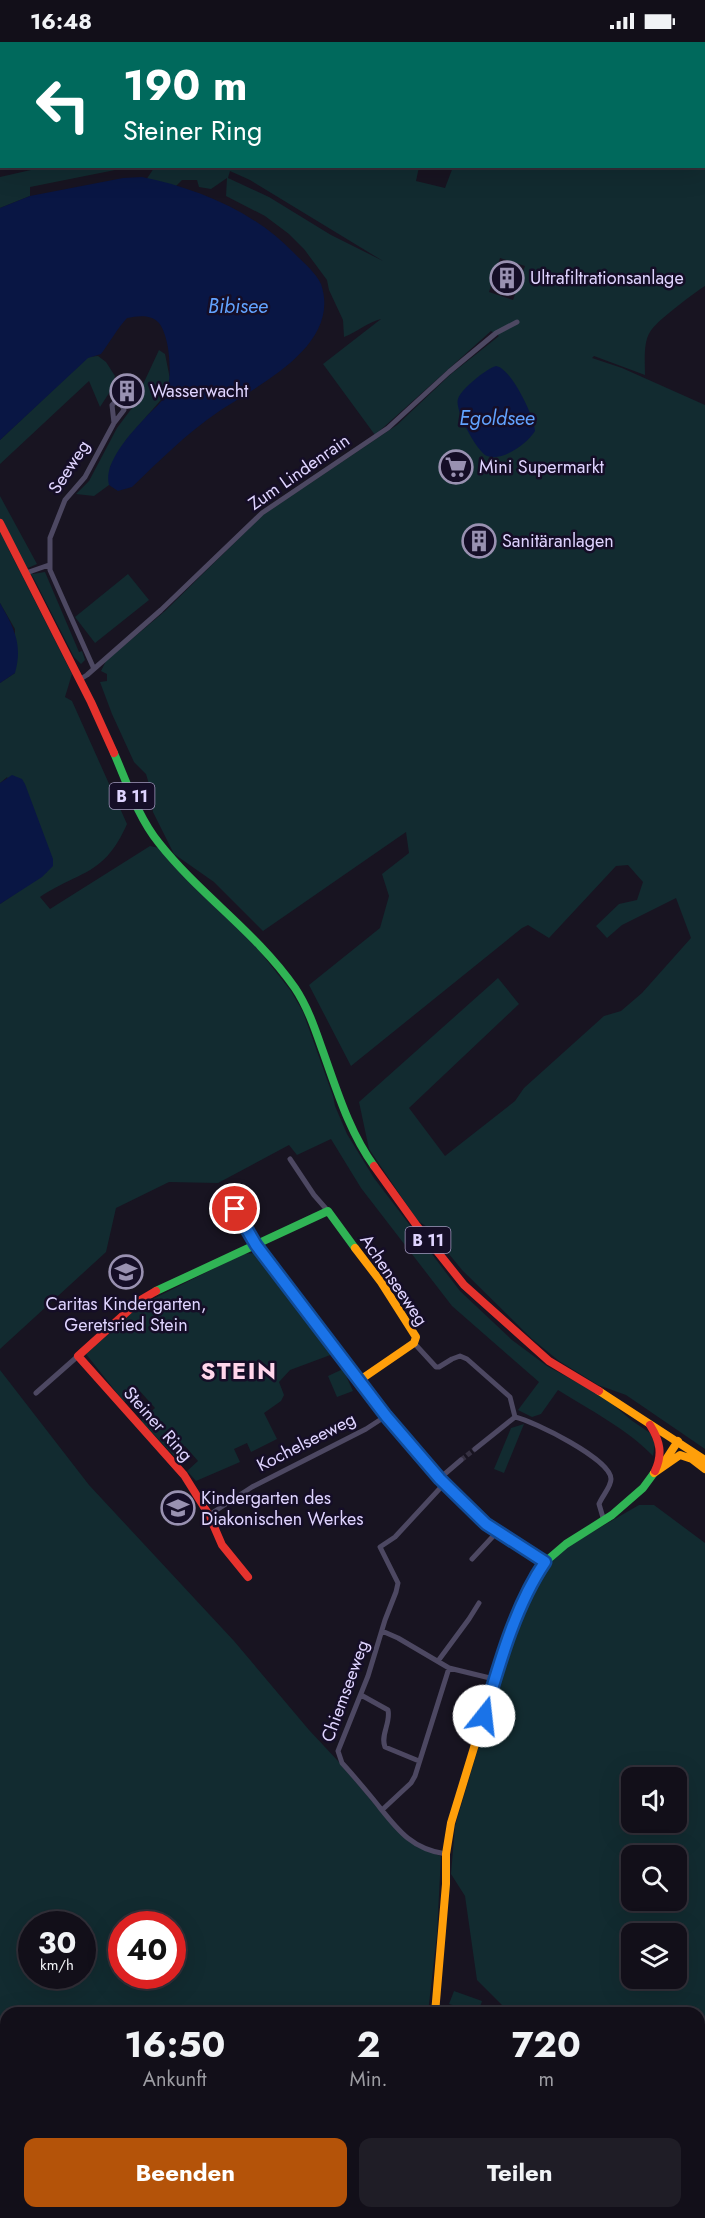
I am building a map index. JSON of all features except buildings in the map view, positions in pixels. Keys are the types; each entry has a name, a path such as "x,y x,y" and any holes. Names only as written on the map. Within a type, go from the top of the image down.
{"street":[{"name":"Zum Lindenrain","path":"79,680 153,617 262,513 388,428 496,333 517,322"},
{"name":"Seeweg","path":"94,669 68,614 49,566 50,538 64,500 85,477 114,423"},
{"name":"B 11","path":"0,523 91,702 130,794 158,840 179,866 261,947 295,988 308,1010 352,1130 393,1194 442,1260 488,1308 549,1361 606,1395 705,1460"},
{"path":"26,573 49,566"},
{"name":"Achenseeweg","path":"290,1159 314,1195 393,1300 416,1337 414,1343 360,1380"},
{"path":"235,1209 256,1245 386,1416 444,1484 496,1532 545,1562"},
{"path":"36,1393 139,1301 157,1290 328,1211"},
{"path":"414,1343 436,1367 460,1356 467,1359 510,1397 515,1417"},
{"name":"Steiner Ring","path":"78,1356 184,1474 210,1515 222,1545 248,1577"},
{"name":"Kochelseeweg","path":"210,1515 252,1487 366,1430 386,1416"},
{"path":"475,1449 515,1417"},
{"path":"515,1417 538,1424 578,1448 608,1470 611,1482 600,1504 604,1521"},
{"path":"648,1422 658,1437 661,1450 654,1473"},
{"path":"436,2007 446,1884 446,1854 451,1823 494,1679 520,1608 545,1562 566,1544 604,1521 643,1488 678,1441"},
{"path":"654,1473 680,1455 692,1459 705,1469"},
{"path":"440,1479 461,1460"},
{"name":"Chiemseeweg","path":"444,1484 395,1538 380,1547 398,1582 361,1695 339,1746 338,1756 404,1836 431,1852 446,1854"},
{"path":"472,1559 496,1532"},
{"path":"438,1660 479,1603"},
{"path":"382,1631 449,1668 494,1679"},
{"path":"382,1810 411,1783 418,1770 449,1668"},
{"path":"361,1695 388,1710 388,1721 383,1739 385,1747 419,1761"}],"green space":[{"path":"40,168 141,168 120,169 30,187 30,196 0,208 0,177"},
{"path":"154,168 419,168 416,181 445,188 453,168 705,168 705,286 653,327 645,347 645,375 594,356 592,358 622,368 705,405 705,1449 626,1395 598,1385 559,1361 532,1339 462,1270 427,1227 417,1220 369,1149 359,1102 498,978 519,1004 409,1108 445,1156 515,1101 524,1088 604,1016 621,1011 642,993 691,938 676,898 622,925 607,938 596,926 619,904 637,900 643,882 628,865 616,866 549,938 528,925 522,928 351,1066 309,985 380,928 389,896 382,874 409,853 406,832 263,931 214,882 174,854 153,812 151,791 146,774 134,762 100,682 107,681 107,674 101,671 106,661 165,611 263,515 397,425 451,374 499,336 491,331 375,435 323,364 381,319 344,337 343,320 329,290 327,280 304,249 289,234 265,216 226,196 227,178 211,189 199,187 197,180 182,180 175,187 146,180","holes":["230,171 250,180 383,261 331,235 269,197 228,178","500,258 525,266 513,300 489,292"]},
{"path":"159,350 165,354 170,379 166,394 126,440 110,467 109,485 94,496 76,494 89,481 117,428 132,408"},
{"path":"98,356 106,362 115,376 111,390 100,407 89,381 0,464 0,440 88,357"},
{"path":"0,496 37,564 28,568 33,574 45,572 79,652 82,651 85,660 81,664 74,657 33,577 8,548 72,674 65,697 72,701 127,824 109,854 100,863 40,897 50,909 150,846 159,848 258,949 291,991 303,1012 347,1134 374,1178 460,1291 512,1340 547,1366 604,1397 650,1433 655,1444 653,1456 620,1429 558,1390 541,1414 532,1417 518,1410 539,1382 452,1306 361,1188 331,1139 297,1155 289,1145 218,1183 169,1182 116,1208 106,1252 0,1349 0,904 47,872 7,777 0,783 0,683 15,673 15,629 0,603"},
{"path":"128,574 149,600 95,643 75,617"},
{"path":"254,1253 333,1354 290,1370 279,1382 284,1395 281,1401 264,1413 277,1439 251,1452 247,1443 234,1449 240,1462 196,1481 187,1471 198,1461 185,1446 174,1456 141,1421 155,1408 138,1389 124,1402 86,1354 139,1306 243,1254"},
{"path":"343,1369 353,1391 337,1397 328,1376"},
{"path":"0,1370 89,1485 234,1641 390,1823 417,1847 441,1856 437,1934 429,2007 0,2007"},
{"path":"524,1424 504,1473 494,1469 511,1428"},
{"path":"639,1505 654,1505 705,1543 705,2007 504,2007 477,1980 465,1896 451,1874 455,1826 520,1615 546,1564 568,1546"},
{"path":"454,1991 482,2001 480,2007 459,2007 449,2004"}],"water":[{"name":"Bibisee","path":"142,177 204,195 262,225 279,238 316,276 321,284 324,306 319,326 308,345 292,361 274,376 195,429 132,487 118,491 109,485 108,476 114,458 133,432 162,400 168,387 168,346 162,328 151,318 139,316 127,318 101,354 88,358 0,440 0,208 30,196 123,178"},
{"name":"Egoldsee","path":"496,366 515,383 531,415 535,431 527,441 514,450 493,457 483,453 472,439 459,412 458,399 474,380"},
{"path":"0,603 16,636 18,653 15,673 0,683"},
{"path":"12,775 22,779 25,784 53,859 53,866 42,877 0,904 0,783"}],"tunnel":[{"path":"461,1460 475,1449"}],"traffic: fast":[{"path":"114,753 139,811 159,843 192,880 263,949 295,988 313,1024 350,1123 374,1166"},
{"path":"156,1291 328,1211 355,1248"},
{"path":"480,1728 515,1619 536,1575 545,1562 566,1544 612,1515 643,1488 654,1473"}],"traffic: slow":[{"path":"355,1248 381,1282 416,1337 414,1343 360,1380"},
{"path":"599,1391 705,1460"},
{"path":"665,1461 678,1441"},
{"path":"654,1473 680,1455 692,1459 705,1469"},
{"path":"436,2007 446,1884 446,1854 451,1823 480,1728"}],"traffic: jam":[{"path":"0,523 91,702 114,753"},
{"path":"374,1166 417,1226 464,1285 549,1361 599,1391"},
{"path":"156,1291 139,1301 78,1356 184,1475 209,1515 222,1545 248,1577"},
{"path":"650,1425 659,1448 659,1459 655,1471"}],"place":[{"name":"Ultrafiltrationsanlage","path":"507,278"},
{"name":"Wasserwacht","path":"127,391"},
{"name":"Mini Supermarkt","path":"456,467"},
{"name":"Sanitäranlagen","path":"479,541"},
{"name":"Caritas Kindergarten, Geretsried Stein","path":"126,1272"},
{"name":"Kindergarten des Diakonischen Werkes","path":"178,1508"}],"district":[{"name":"STEIN","path":"239,1371"}],"route":[{"path":"235,1209 256,1245 386,1416 440,1479 486,1524 545,1562 536,1575 515,1619 484,1716"}]}
